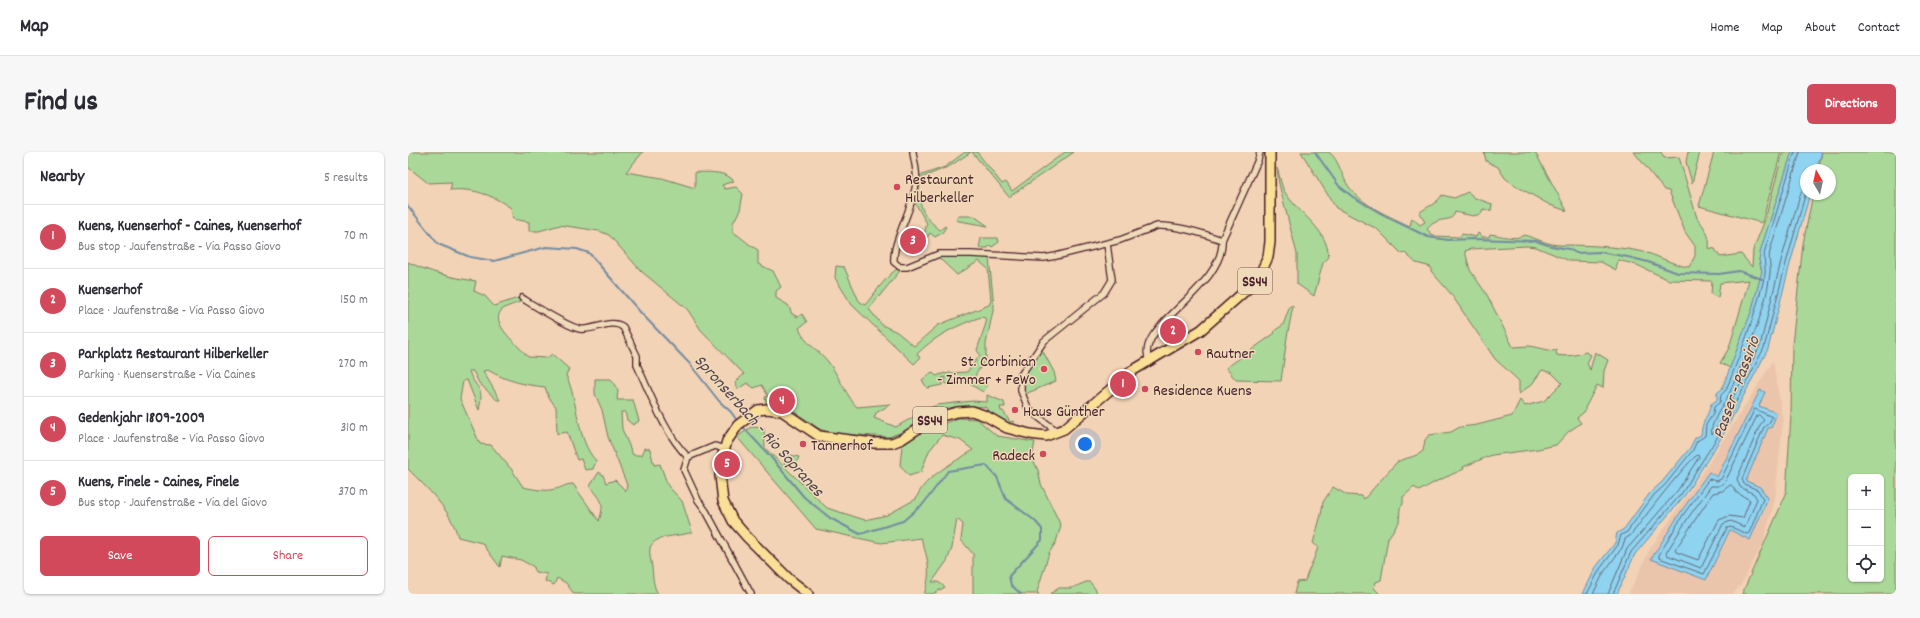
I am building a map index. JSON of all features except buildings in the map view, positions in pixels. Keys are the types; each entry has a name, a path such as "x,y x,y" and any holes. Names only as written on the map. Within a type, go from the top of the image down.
{"main road":[{"name":"SS44","path":"808,594 781,571 733,521 723,501 720,486 724,448 731,433 744,419 758,410 767,409 782,411 819,436 873,443 898,441 934,418 957,412 972,411 986,416 1007,428 1024,433 1046,436 1058,432 1069,426 1121,380 1149,360 1202,330 1253,284 1268,257 1270,242 1272,192 1270,152"}],"street":[{"path":"913,152 917,182 909,212 895,249 894,262 900,267 907,267 939,254 971,254 1044,258 1107,244 1158,226 1166,226 1208,235 1222,240"},
{"path":"1149,360 1146,352 1151,338 1215,269 1223,249 1222,240 1258,160 1260,152"},
{"path":"1058,432 1029,410 1021,386 1021,375 1044,341 1104,293 1112,280 1107,244"},
{"path":"522,298 580,329 612,324 618,324 623,327 637,356 637,365 658,410 674,439 688,457"},
{"path":"688,457 715,446 724,448"},
{"path":"688,457 684,470 686,476 751,594"}],"shaded area":[{"path":"1773,361 1783,421 1775,500 1763,543 1741,585 1733,594 1628,594 1648,552 1703,472"}],"green space":[{"path":"408,152 643,152 626,172 662,178 695,188 695,172 726,175 734,181 722,185 725,189 736,187 743,194 740,210 733,223 733,232 758,250 758,264 773,271 781,287 776,291 776,298 788,305 792,314 798,317 802,314 807,322 799,328 801,334 808,343 829,363 850,399 857,407 891,404 876,413 874,418 896,427 927,409 937,405 972,401 987,402 987,395 1004,402 1005,407 1000,407 1001,411 1003,411 1010,422 1013,421 1017,427 997,418 985,407 973,406 934,413 907,430 889,437 830,433 818,428 785,405 778,403 766,403 765,397 768,396 762,385 754,388 747,383 738,389 735,383 744,374 701,330 687,309 641,271 609,235 599,231 560,225 539,231 529,231 529,222 513,219 511,208 497,199 475,191 450,190 452,182 428,183 408,167"},
{"path":"965,152 971,152 950,166 921,178 919,192 921,206 925,215 940,230 945,226 946,227 942,233 935,237 930,233 926,239 923,238 927,223 912,200 916,177 945,167"},
{"path":"972,152 977,152 1002,184 1006,182 1012,191 1065,152 1074,152 1009,197"},
{"path":"1301,152 1329,152 1336,160 1346,183 1361,200 1377,210 1410,226 1412,218 1420,225 1425,222 1419,213 1434,203 1442,195 1454,198 1468,192 1475,198 1492,204 1491,211 1483,209 1481,214 1473,216 1455,212 1452,218 1433,223 1427,229 1433,236 1460,237 1462,234 1476,237 1478,233 1483,237 1489,237 1490,234 1516,238 1524,235 1556,245 1600,246 1646,252 1676,264 1689,267 1695,256 1695,246 1685,232 1669,191 1664,190 1634,152 1661,152 1664,158 1679,157 1697,218 1708,236 1709,248 1715,249 1720,257 1741,254 1752,267 1753,250 1765,220 1783,152 1792,152 1761,249 1759,260 1762,271 1752,310 1730,368 1720,363 1729,348 1749,280 1720,283 1718,298 1711,294 1712,281 1669,280 1637,265 1618,260 1616,270 1601,262 1570,261 1536,247 1527,246 1471,249 1465,251 1470,270 1487,295 1513,347 1530,346 1553,351 1558,349 1556,352 1557,355 1561,356 1586,352 1591,355 1587,363 1590,370 1595,352 1608,360 1604,371 1603,388 1597,385 1585,408 1585,411 1577,418 1581,423 1568,432 1556,445 1492,455 1463,467 1464,469 1419,491 1414,487 1403,497 1403,504 1400,508 1399,522 1388,538 1381,580 1376,582 1374,588 1379,593 1378,594 1294,594 1297,582 1305,581 1317,551 1318,547 1313,543 1323,502 1333,487 1347,495 1362,496 1364,499 1397,462 1417,455 1423,451 1425,440 1429,435 1451,432 1460,427 1477,425 1512,416 1520,400 1525,406 1544,401 1562,383 1552,373 1542,370 1532,384 1519,394 1519,381 1495,359 1451,294 1431,271 1431,267 1416,263 1405,253 1402,254 1377,229 1336,208"},
{"path":"1484,152 1535,152 1567,211 1550,205 1505,178 1498,167 1486,161"},
{"path":"1688,152 1700,152 1692,183 1686,162"},
{"path":"1714,152 1781,152 1762,223 1699,206"},
{"path":"1822,152 1896,152 1896,594 1742,594 1786,494 1791,415 1792,345 1803,244 1812,200 1836,200 1836,164 1819,164"},
{"path":"1277,168 1284,191 1318,230 1327,247 1329,257 1323,263 1314,296 1297,284 1297,254 1279,184"},
{"path":"958,216 974,216 988,226 956,220"},
{"path":"981,238 998,238 999,242 992,247 990,245 988,248 979,248"},
{"path":"936,255 989,258 994,306 986,344 986,358 975,376 976,379 988,385 983,392 965,381 945,384 945,377 942,378 942,385 927,388 922,380 932,372 936,376 945,373 967,372 980,355 977,350 986,323 985,318 981,317 963,324 939,336 917,354 920,358 914,364 852,305 835,278 836,266 844,267 859,301 865,305 888,277 899,268 903,267 869,309 882,325 897,332 914,346 938,325 989,305 991,300 988,269 979,261 957,275"},
{"path":"408,262 441,274 476,281 474,291 485,296 494,306 518,298 520,302 503,309 499,314 499,321 506,334 528,357 547,358 552,354 569,369 566,375 581,432 596,461 593,469 585,470 581,459 577,460 567,432 557,434 556,407 548,396 545,387 516,382 488,370 483,371 500,400 497,400 479,383 473,371 469,371 480,391 481,402 479,410 467,380 463,381 460,399 480,444 491,445 512,470 523,487 547,490 573,484 599,521 602,510 601,502 590,486 599,472 603,475 606,483 615,480 626,491 627,485 608,437 602,410 595,394 595,379 611,379 618,391 617,400 633,400 639,421 633,425 627,420 625,412 621,412 622,429 633,455 642,455 645,448 650,449 654,465 660,464 668,486 682,501 692,532 662,538 653,543 650,548 655,588 658,594 574,594 566,583 557,578 554,585 545,581 547,574 535,572 534,567 521,560 502,556 500,567 482,543 458,537 455,527 438,500 408,469"},
{"path":"1290,306 1293,306 1281,381 1236,380 1226,368 1275,333 1274,331 1283,325"},
{"path":"1040,346 1054,372 1056,381 1023,395 1023,375"},
{"path":"958,418 977,419 997,436 1035,442 1032,458 1038,470 1041,484 1061,526 1056,542 1049,553 1037,592 1039,594 973,594 973,554 961,540 963,524 957,519 952,548 947,561 932,582 938,582 945,587 933,594 924,594 928,579 928,566 926,553 921,538 881,543 816,529 737,437 751,427 764,428 765,448 827,508 865,520 887,515 916,499 926,483 940,471 973,450 960,440 942,435 929,451 921,472 909,476 900,465 902,446 922,432"},
{"path":"786,454 799,457 794,468 785,465 784,462"},
{"path":"1086,582 1090,582 1097,594 1050,594 1059,588 1072,588"}],"water":[{"name":"Passer - Passirio","path":"1792,152 1822,152 1818,164 1800,164 1800,200 1808,200 1768,349 1723,435 1685,495 1635,554 1617,594 1583,594 1596,567 1615,543 1617,533 1624,529 1650,493 1662,482 1690,448 1695,438 1701,435 1711,404 1717,400 1717,393 1722,389 1752,310 1762,271 1759,260 1761,249"},
{"path":"1760,390 1765,392 1759,406 1777,413 1771,428 1768,428 1746,481 1760,487 1768,498 1750,540 1730,530 1706,580 1651,559 1680,513 1709,472 1717,477"}],"waterway":[{"path":"1315,152 1339,186 1353,197 1387,217 1428,237 1448,240 1473,239 1536,241 1551,246 1569,249 1576,253 1600,252 1628,257 1648,262 1678,273 1719,274 1739,271 1762,279"},
{"name":"Spronserbach - Rio Sopranes","path":"408,206 438,244 470,257 494,261 546,247 577,249 589,253 641,313 689,363 738,422"},
{"name":"Spronserbach - Rio Sopranes","path":"741,425 770,456 804,497 830,518 860,534 903,521 924,503 948,471 986,465 997,477 1006,499 1034,520 1042,529 1042,540 1009,576 1011,585 1021,594"}],"place":[{"name":"Restaurant Hilberkeller","path":"897,187"},
{"name":"Parkplatz Restaurant Hilberkeller","path":"913,241"},
{"name":"Kuenserhof","path":"1173,331"},
{"name":"Rautner","path":"1198,352"},
{"name":"St. Corbinian - Zimmer + FeWo","path":"1044,369"},
{"name":"Kuens, Kuenserhof - Caines, Kuenserhof","path":"1123,384"},
{"name":"Residence Kuens","path":"1145,389"},
{"name":"Gedenkjahr 1809-2009","path":"782,401"},
{"name":"Haus Günther","path":"1015,410"},
{"name":"Tannerhof","path":"803,444"},
{"name":"Radeck","path":"1043,454"},
{"name":"Kuens, Finele - Caines, Finele","path":"727,464"}]}
